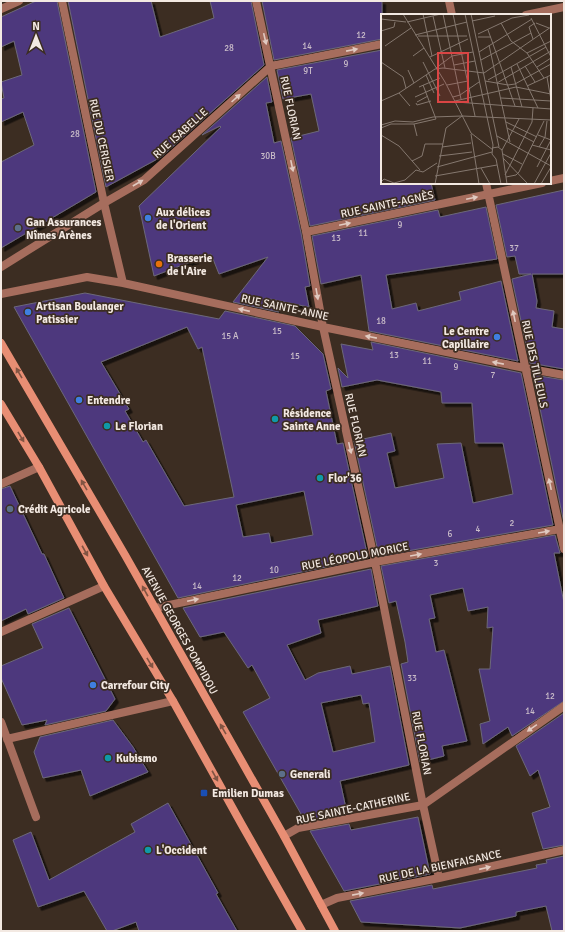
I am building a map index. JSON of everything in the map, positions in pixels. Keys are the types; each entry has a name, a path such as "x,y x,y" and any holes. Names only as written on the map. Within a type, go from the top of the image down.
{"main road":[{"name":"AVENUE GEORGES POMPIDOU","path":"1,343 121,548 284,836 335,931"},
{"path":"1,404 39,468 104,586 173,700 302,931"}],"street":[{"path":"1,9 18,1"},
{"name":"RUE DU CERISIER","path":"62,1 104,203 123,283"},
{"name":"RUE FLORIAN","path":"256,1 306,232 323,327 375,562 439,878"},
{"path":"449,1 452,14"},
{"path":"531,14 564,7"},
{"path":"271,66 381,44"},
{"name":"RUE ISABELLE","path":"1,267 144,180 271,66"},
{"path":"551,181 564,178"},
{"name":"RUE DES TILLEULS","path":"486,184 564,549"},
{"name":"RUE SAINTE-AGNÈS","path":"306,232 537,184"},
{"name":"RUE SAINTE-ANNE","path":"1,294 87,277 123,283 323,327 564,375"},
{"path":"1,484 39,468"},
{"name":"RUE LÉOPOLD MORICE","path":"155,608 375,562 560,529"},
{"path":"1,632 104,586"},
{"path":"7,739 173,700"},
{"name":"RUE SAINTE-CATHERINE","path":"284,836 298,828 423,805 564,706"},
{"path":"1,722 36,817"},
{"name":"RUE DE LA BIENFAISANCE","path":"321,905 337,898 439,878 564,850"}],"building":[{"path":"36,1 57,1 96,192 1,248 1,162 34,145 23,112 1,122 1,99 4,98 1,82 22,75 14,41 1,47 1,17"},
{"path":"68,1 151,1 160,37 214,18 210,1 251,1 264,65 161,157 106,187"},
{"path":"262,1 382,1 381,39 274,60"},
{"path":"381,50 381,184 431,184 435,200 310,226 291,138 319,131 311,94 283,99 277,70"},
{"path":"267,77 272,102 266,103 274,143 281,141 301,233 310,286 305,287 309,307 265,298 279,312 233,302 268,257 219,274 211,254 154,276 139,206 221,127 220,126 202,135"},
{"path":"564,190 564,274 532,274 537,301 536,308 554,311 552,327 564,329 564,369 530,363 512,279 531,274 519,274 515,256 507,257 496,205"},
{"path":"486,207 497,259 386,275 392,309 416,303 418,311 461,300 459,292 501,281 518,361 369,331 361,275 321,284 312,236 438,210 440,217"},
{"path":"85,293 219,319 225,311 295,326 323,354 331,389 326,391 337,444 343,443 368,558 178,598 14,307","holes":["187,327 198,349 202,347 234,497 184,506 146,440 143,442 125,411 129,409 101,362","304,491 313,535 271,543 269,533 243,537 236,505"]},
{"path":"371,342 521,373 553,525 379,556 354,441 391,433 395,451 387,453 395,488 444,478 437,444 461,443 473,503 513,494 503,443 475,443 472,403 442,403 441,392 377,380 342,387 338,368 348,378 341,344 373,350"},
{"path":"533,375 564,380 564,523"},
{"path":"10,486 64,598 28,614 26,609 1,621 1,489"},
{"path":"555,535 560,553 554,553 564,603 564,701 512,736 508,727 483,744 480,724 490,721 479,669 490,669 493,627 487,628 488,607 468,611 463,588 430,595 435,618 429,619 436,652 444,650 467,741 442,746 444,756 420,762 401,664 408,662 405,642 396,601 389,603 381,566"},
{"path":"371,569 378,606 318,620 321,633 287,645 305,680 318,673 350,666 352,674 390,666 409,765 340,781 347,813 305,821 243,712 270,698 252,665 248,668 224,632 200,637 183,608","holes":["361,695 363,704 369,703 375,742 333,752 321,703"]},
{"path":"69,608 115,699 106,711 45,725 47,720 22,725 1,678 1,666 43,648 32,624"},
{"path":"564,713 564,845 543,849 532,813 550,807 538,770 530,776 516,746"},
{"name":"Kubismo","path":"113,720 133,747 148,772 90,796 81,770 43,778 34,752 40,737"},
{"name":"L'Occident","path":"168,803 218,893 216,894 237,931 139,931 136,922 112,931 107,931 84,891 38,907 13,840 31,832 49,880 135,832 131,824"},
{"path":"418,817 430,874 344,891 310,831 349,824 351,830"},
{"path":"564,856 564,931 552,931 546,906 516,912 516,916 460,928 361,922 350,901 432,885 433,889 537,868 536,865 547,863 546,860"}],"place":[{"name":"Aux délices de l'Orient","path":"148,218"},
{"name":"Gan Assurances Nîmes Arènes","path":"18,228"},
{"name":"Brasserie de l'Aire","path":"159,264"},
{"name":"Artisan Boulanger Patissier","path":"28,312"},
{"name":"Le Centre Capillaire","path":"497,337"},
{"name":"Entendre","path":"79,400"},
{"name":"Résidence Sainte Anne","path":"275,419"},
{"name":"Le Florian","path":"107,426"},
{"name":"Flor'36","path":"320,478"},
{"name":"Crédit Agricole","path":"10,509"},
{"name":"Carrefour City","path":"93,685"},
{"name":"Kubismo","path":"108,758"},
{"name":"Generali","path":"282,774"},
{"name":"Emilien Dumas","path":"204,793"},
{"name":"L'Occident","path":"148,850"}]}
